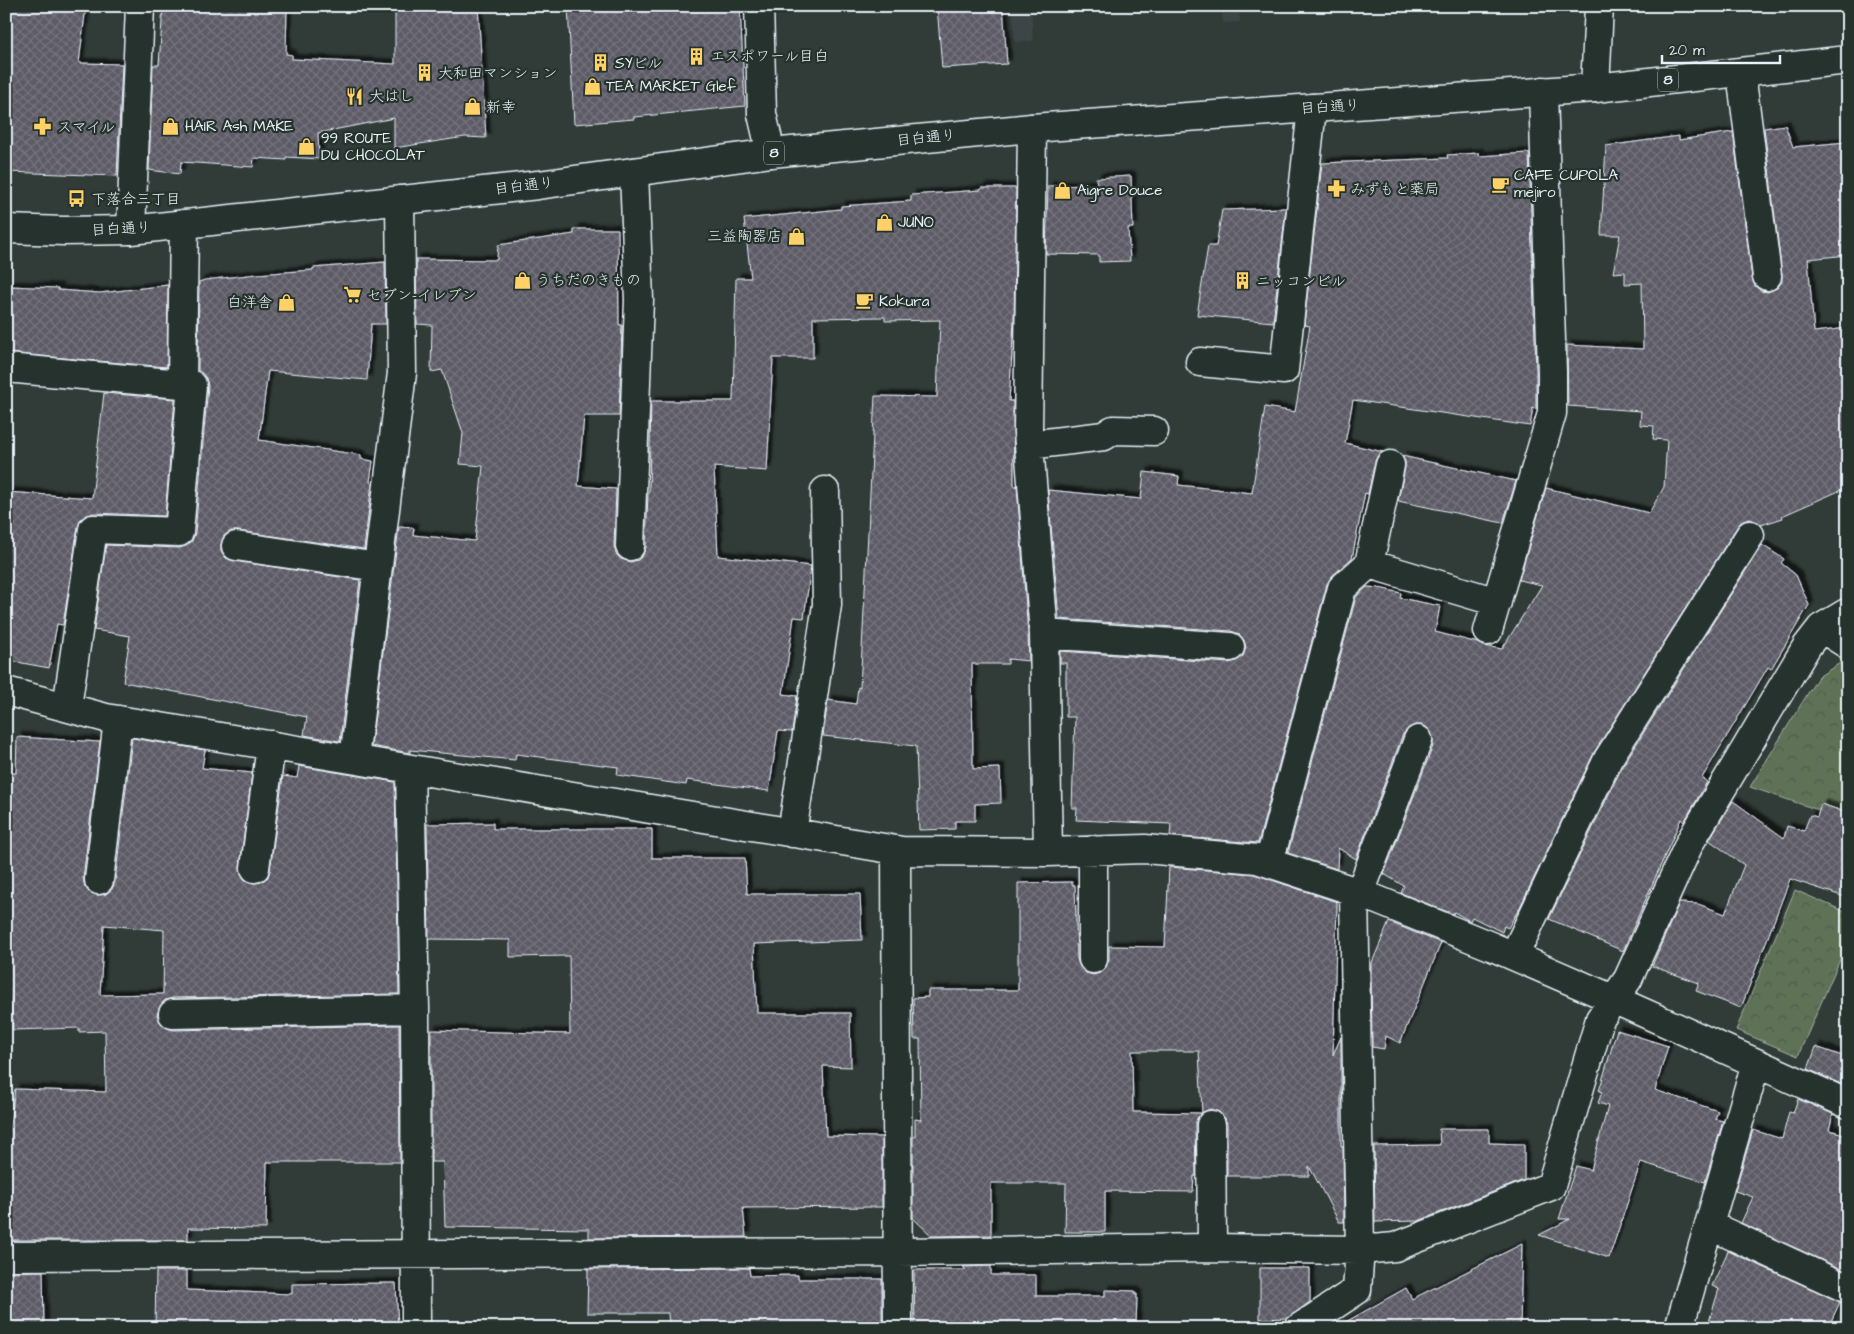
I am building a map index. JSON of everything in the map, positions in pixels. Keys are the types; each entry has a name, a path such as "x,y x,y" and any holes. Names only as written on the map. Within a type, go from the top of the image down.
{"street":[{"path":"131,230 140,6"},
{"path":"759,6 762,114 771,153"},
{"path":"1594,88 1600,6"},
{"name":"目白通り","path":"6,229 64,231 131,230 634,172 771,153 1032,128 1594,88 1848,60"},
{"path":"1741,73 1767,276"},
{"path":"1488,631 1552,412 1543,91"},
{"path":"1200,362 1284,370 1312,108"},
{"path":"1032,128 1029,445 1044,634 1048,852"},
{"path":"630,546 639,300 634,172"},
{"path":"354,759 402,373 400,200"},
{"path":"182,384 184,224"},
{"path":"6,368 192,385 179,532 93,529 67,707"},
{"path":"1029,445 1104,436 1113,430 1154,431"},
{"path":"1269,863 1342,588 1369,564 1390,465"},
{"path":"792,833 827,605 825,491"},
{"path":"1514,956 1608,760 1750,535"},
{"path":"236,546 378,567"},
{"path":"1369,564 1497,602"},
{"path":"6,1256 898,1252 1212,1248 1360,1250 1395,1247 1551,1186 1600,1020 1628,980 1690,842 1808,646 1822,628 1848,612"},
{"path":"1822,628 1848,645"},
{"path":"1044,634 1230,647"},
{"path":"6,691 118,720 896,850 1048,852 1145,850 1257,859 1357,892 1514,956 1848,1104"},
{"path":"99,880 118,720"},
{"path":"1299,1328 1357,1290 1360,1250 1357,892 1418,740"},
{"path":"255,868 271,745"},
{"path":"410,769 415,1009 416,1328"},
{"path":"896,850 898,1328"},
{"path":"1093,850 1093,959"},
{"path":"173,1014 415,1009"},
{"path":"1679,1328 1756,1063"},
{"path":"1211,1125 1212,1248"},
{"path":"1709,1225 1848,1289"}],"shaded area":[{"path":"1012,6 1031,6 1033,41 1015,42"},
{"path":"1221,6 1239,6 1240,22 1223,23"}],"green space":[{"path":"1848,658 1848,820 1750,787 1818,677"},
{"path":"1795,890 1848,913 1848,941 1798,1056 1736,1030"}],"building":[{"path":"13,6 86,6 79,63 122,64 117,176 6,172 6,58"},
{"path":"163,6 287,6 286,54 292,55 292,59 395,64 395,6 478,6 486,138 465,137 394,148 394,118 318,133 319,159 286,157 286,160 254,158 253,167 181,162 180,174 149,170 153,65 159,65"},
{"path":"568,6 740,6 745,106 574,124"},
{"path":"937,6 1003,6 1007,64 942,68"},
{"path":"1785,125 1793,147 1846,142 1848,159 1848,255 1808,259 1814,332 1848,328 1848,487 1782,516 1783,518 1761,525 1750,519 1742,521 1737,527 1595,751 1520,907 1508,928 1504,926 1502,932 1472,917 1470,921 1454,912 1453,914 1401,893 1404,886 1384,874 1433,746 1433,738 1430,731 1423,725 1415,725 1403,734 1356,859 1338,848 1337,869 1288,853 1356,597 1367,587 1379,588 1401,593 1400,598 1440,606 1435,632 1484,646 1502,649 1542,585 1519,580 1546,488 1649,513 1664,487 1667,440 1653,439 1654,426 1640,425 1641,411 1568,406 1567,345 1643,349 1642,283 1625,284 1625,272 1613,273 1620,235 1601,235 1606,146 1679,136 1679,140 1733,132 1752,278 1755,286 1761,291 1768,292 1777,288 1782,282 1782,274 1764,128"},
{"path":"1479,153 1479,156 1529,153 1536,372 1536,409 1533,408 1530,426 1353,400 1345,443 1383,452 1378,455 1375,461 1368,494 1365,493 1352,558 1332,576 1327,584 1258,843 1170,836 1171,824 1076,820 1077,808 1072,808 1075,717 1066,717 1066,663 1060,663 1060,651 1229,663 1243,656 1246,648 1244,640 1239,634 1231,631 1059,619 1048,490 1141,499 1144,472 1179,476 1178,485 1252,493 1265,407 1295,412 1310,326 1304,325 1322,163 1448,158 1447,155"},
{"path":"1131,176 1133,228 1128,228 1130,261 1099,262 1099,255 1046,254 1048,186 1097,185 1096,178"},
{"path":"981,188 1016,188 1014,321 1009,401 1013,401 1014,486 1017,486 1029,661 1008,659 1008,664 972,664 973,769 1000,768 1001,803 975,804 975,821 955,821 955,829 919,830 916,746 823,736 828,700 856,704 858,687 860,688 875,396 937,397 940,320 885,321 885,317 813,318 813,358 773,358 767,471 714,467 718,556 811,566 804,618 794,617 783,694 797,696 792,732 778,731 769,791 687,780 686,785 617,775 618,767 516,754 515,760 410,750 410,753 371,746 399,527 414,528 413,535 475,541 483,466 460,464 463,433 442,370 431,372 432,325 417,324 416,259 497,260 498,245 574,234 574,229 618,229 619,325 622,325 619,416 584,416 578,486 616,489 614,546 616,554 621,559 630,562 638,560 643,555 646,547 651,401 733,401 736,278 751,278 744,219 841,209 841,206 911,201 911,195 981,190"},
{"name":"ニッコンビル","path":"1286,208 1273,322 1197,315 1208,246 1216,246 1222,210"},
{"path":"385,262 386,324 371,324 367,380 268,371 259,440 361,455 361,459 373,461 364,549 238,531 231,531 224,536 221,544 221,551 226,558 234,561 360,580 340,741 304,735 307,717 123,682 130,636 94,630 106,545 179,548 186,546 192,541 195,533 208,386 206,378 198,371 199,282 257,274"},
{"path":"168,285 167,367 6,353 6,287 58,288 58,290 100,293"},
{"path":"104,393 175,399 165,516 94,513 81,519 78,527 63,625 57,624 49,668 6,660 6,492 92,498"},
{"path":"1402,456 1516,481 1503,523 1398,501 1405,468 1405,461"},
{"path":"1762,545 1784,559 1781,563 1796,575 1809,605 1771,669 1768,667 1702,778 1707,782 1684,822 1681,819 1623,951 1549,919 1622,767"},
{"path":"17,737 100,742 83,878 85,887 89,892 97,895 106,894 112,889 115,882 132,738 205,750 202,768 252,773 240,866 241,874 245,880 253,883 261,882 268,877 270,870 283,776 297,778 299,766 395,782 399,994 173,998 165,1000 160,1006 157,1015 165,1027 173,1030 399,1025 400,1162 267,1162 266,1229 188,1228 188,1240 6,1240 6,1154 15,1089 106,1092 105,1031 79,1032 79,1028 13,1030 6,960 6,773 16,773","holes":["104,925 164,930 163,994 100,995"]},
{"path":"1733,801 1784,838 1787,826 1804,831 1810,815 1817,817 1821,804 1848,813 1848,898 1790,879 1741,1008 1696,991 1699,983 1652,966 1679,903 1698,904 1725,914 1744,865 1709,840"},
{"path":"493,823 493,829 652,829 652,858 745,858 747,894 860,894 862,940 754,944 757,1013 850,1013 851,1067 823,1066 826,1136 882,1137 882,1207 743,1208 746,1237 589,1238 589,1229 445,1227 443,1162 431,1162 431,1030 570,1034 569,956 510,957 510,940 429,939 427,824"},
{"path":"1169,867 1254,874 1337,902 1333,1055 1341,1037 1341,1146 1343,1146 1344,1222 1339,1222 1309,1166 1309,1176 1227,1176 1227,1124 1225,1118 1219,1112 1210,1109 1203,1112 1202,1113 1197,1118 1195,1125 1196,1176 1194,1176 1193,1192 1105,1191 1105,1232 1065,1232 1066,1183 991,1183 991,1235 932,1236 913,1218 913,1137 915,1137 915,1119 921,1120 920,1039 914,1039 913,998 928,997 928,990 1018,990 1018,883 1072,882 1072,885 1075,885 1077,959 1080,967 1086,973 1093,975 1100,973 1106,967 1109,959 1109,946 1165,947","holes":["1132,1051 1199,1051 1202,1113 1133,1112"]},
{"path":"1389,922 1441,943 1400,1043 1386,1036 1384,1049 1372,1047 1371,965"},
{"path":"1617,1030 1668,1046 1655,1090 1718,1111 1715,1119 1723,1121 1705,1182 1641,1162 1609,1258 1539,1235 1570,1219 1559,1219 1576,1166 1591,1170 1608,1106 1598,1103 1602,1092 1599,1091"},
{"path":"1816,1047 1848,1058 1841,1084 1808,1069"},
{"path":"1798,1099 1833,1114 1829,1130 1848,1135 1848,1272 1741,1223 1753,1197 1735,1191 1753,1130 1782,1139 1789,1112 1793,1113"},
{"path":"1439,1129 1489,1129 1489,1143 1524,1144 1524,1180 1418,1221 1375,1222 1374,1146 1440,1145"},
{"path":"1522,1244 1520,1328 1335,1328 1406,1288 1412,1299"},
{"path":"1728,1251 1840,1302 1828,1328 1707,1328 1719,1289 1712,1286"},
{"path":"991,1266 991,1275 1036,1275 1036,1296 1105,1296 1105,1290 1135,1291 1135,1295 1137,1294 1136,1328 915,1328 914,1270 966,1270 963,1267"},
{"path":"749,1268 750,1276 798,1275 798,1279 882,1279 882,1325 798,1326 799,1328 669,1328 668,1313 587,1313 588,1269"},
{"path":"1260,1268 1310,1268 1310,1302 1288,1318 1260,1319"},
{"path":"43,1271 44,1328 6,1328 6,1272"},
{"path":"156,1271 187,1271 187,1290 292,1294 292,1284 396,1283 398,1328 155,1328"}],"place":[{"name":"エスポワール目白","path":"696,56"},
{"name":"SYビル","path":"601,63"},
{"name":"大和田マンション","path":"424,73"},
{"name":"TEA MARKET Glef","path":"592,86"},
{"name":"大はし","path":"355,96"},
{"name":"新幸","path":"472,107"},
{"name":"HAIR Ash MAKE","path":"171,126"},
{"name":"スマイル","path":"43,127"},
{"name":"99 ROUTE DU CHOCOLAT","path":"307,147"},
{"name":"CAFE CUPOLA mejiro","path":"1500,184"},
{"name":"みずもと薬局","path":"1336,189"},
{"name":"Aigre Douce","path":"1063,190"},
{"name":"下落合三丁目","path":"77,199"},
{"name":"JUNO","path":"884,222"},
{"name":"三益陶器店","path":"796,236"},
{"name":"うちだのきもの","path":"522,280"},
{"name":"ニッコンビル","path":"1242,281"},
{"name":"セブン-イレブン","path":"353,295"},
{"name":"Kokura","path":"865,301"},
{"name":"白洋舎","path":"286,302"}]}
